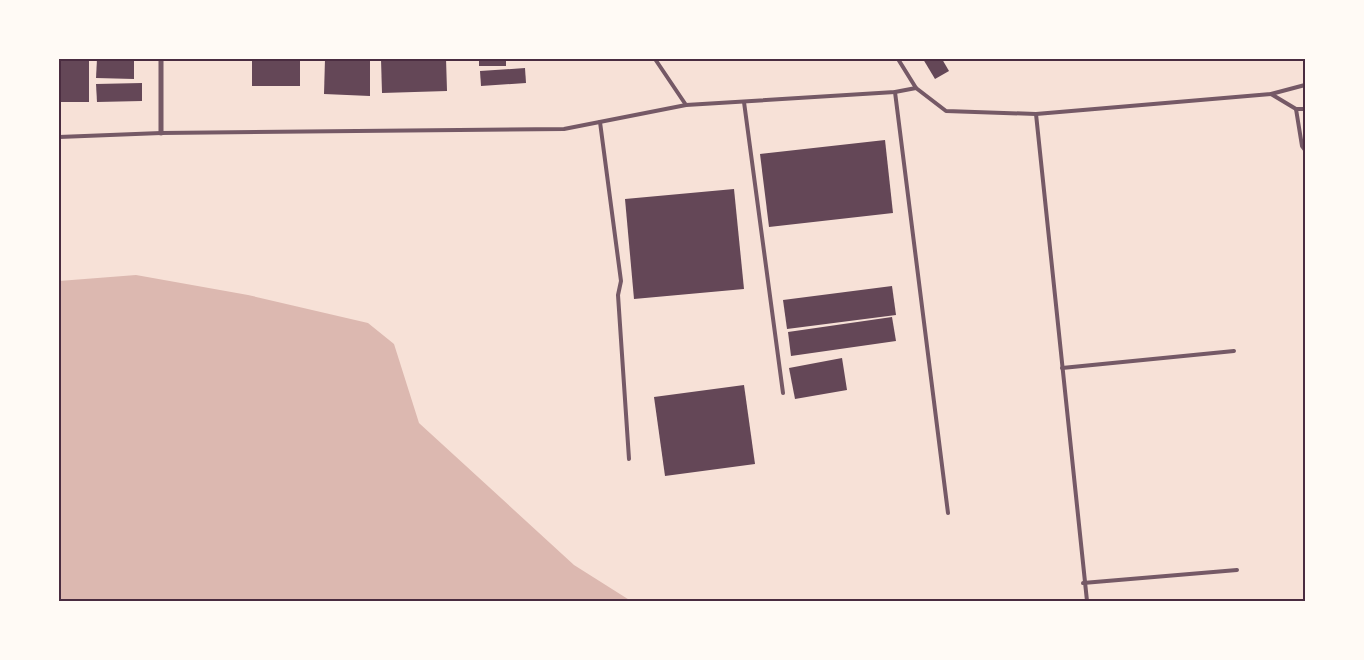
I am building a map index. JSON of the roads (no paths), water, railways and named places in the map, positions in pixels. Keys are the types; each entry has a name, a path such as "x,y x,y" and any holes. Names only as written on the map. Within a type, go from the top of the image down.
{"street":[{"path":"161,59 161,133"}],"lane":[{"path":"655,59 686,105"},
{"path":"898,59 916,88 946,111 1036,114 1272,94 1305,85"},
{"path":"59,137 161,133 564,129 686,105 895,92 916,88"},
{"path":"895,92 948,513"},
{"path":"1272,94 1296,109 1305,109"},
{"path":"744,102 783,393"},
{"path":"1296,109 1302,146 1305,150"},
{"path":"1036,114 1083,583 1087,601"},
{"path":"600,122 621,280 618,295 629,460"},
{"path":"1062,368 1234,351"},
{"path":"1083,583 1236,570"}]}
